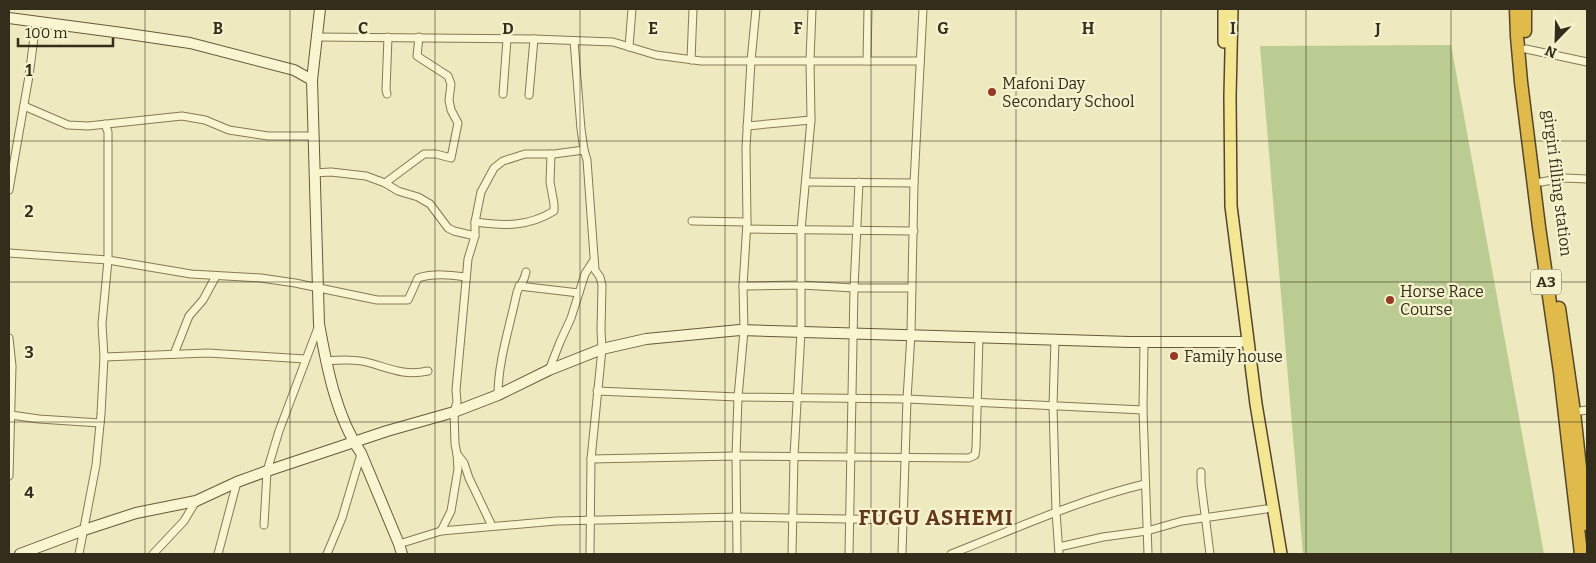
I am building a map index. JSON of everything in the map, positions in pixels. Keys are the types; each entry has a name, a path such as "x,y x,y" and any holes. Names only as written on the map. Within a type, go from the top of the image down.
{"highway":[{"name":"A3","path":"1516,9 1521,82 1538,226 1560,372 1569,412 1581,554"},
{"name":"girgiri filling station","path":"1525,9 1526,49 1541,182 1569,412 1587,532"}],"main road":[{"path":"1224,9 1228,44 1231,206 1256,404 1281,554"},
{"path":"1232,9 1228,44 1224,203 1241,342 1274,554"}],"street":[{"path":"320,9 312,80 319,324 339,409 361,454 399,551 441,531 556,521 738,517 903,520"},
{"path":"629,47 632,9"},
{"path":"691,60 693,9"},
{"path":"737,554 736,456 738,397 744,331 743,286 747,225 747,126 756,9"},
{"path":"792,554 794,456 801,332 800,230 811,120 810,60 812,9"},
{"path":"867,61 868,9"},
{"path":"902,554 906,399 911,334 914,183 923,9"},
{"path":"9,18 190,44 294,70 312,80"},
{"path":"9,190 36,22"},
{"path":"316,37 508,38 613,42 656,55 691,60 920,61"},
{"path":"387,94 388,37"},
{"path":"385,183 424,154 436,154 451,158 458,124 451,110 450,80 448,76 418,56 419,37"},
{"path":"503,94 508,38"},
{"path":"530,95 534,39"},
{"path":"574,41 584,150 587,160 595,270 600,276 602,285 602,349 591,459 590,554"},
{"path":"1526,49 1587,62"},
{"path":"294,70 313,61"},
{"path":"24,106 68,125 88,126 182,116 205,120 229,130 268,136 313,136"},
{"path":"747,126 811,120"},
{"path":"79,554 96,465 104,357 102,324 108,260 108,132 105,124"},
{"path":"441,531 451,511 458,470 454,444 454,412 457,402 456,390 468,259 475,236 475,222 480,192 494,168 503,161 525,154 551,154 584,150"},
{"path":"475,222 508,225 542,219 554,211 550,182 551,154"},
{"path":"314,173 331,172 366,176 385,183 398,191 418,197 430,204 448,228 475,236"},
{"path":"1541,182 1565,178 1587,179"},
{"path":"806,182 914,183"},
{"path":"849,554 854,288 859,182"},
{"path":"692,221 800,230 914,231"},
{"path":"9,253 108,260 216,276 261,278 296,283 377,300 406,301 411,297 418,278 432,275 466,277"},
{"path":"549,370 571,318 585,274 594,260"},
{"path":"498,395 507,332 519,286 524,283 526,272"},
{"path":"174,354 189,316 203,300 216,276"},
{"path":"743,286 801,285 854,288 912,288"},
{"path":"519,286 579,294"},
{"path":"264,525 267,471 279,431 319,324"},
{"path":"20,554 136,513 196,501 237,482 267,471 387,431 454,412 498,395 549,370 602,349 646,340 744,331 911,334 1144,342 1241,342"},
{"path":"591,459 736,456 968,458 975,455 976,448 979,337"},
{"path":"9,338 12,366 9,476"},
{"path":"1055,339 1053,406 1059,551 1103,537 1147,531 1182,520 1266,509"},
{"path":"1144,342 1142,410 1148,554"},
{"path":"104,357 208,354 305,359"},
{"path":"326,360 368,362 414,374 428,371"},
{"path":"597,391 738,397 906,399 1142,410"},
{"path":"1569,412 1587,410"},
{"path":"11,415 100,423"},
{"path":"327,554 342,518 361,454"},
{"path":"457,454 464,462 468,478 492,526"},
{"path":"1201,472 1204,517 1210,554"},
{"path":"218,554 237,482"},
{"path":"951,554 1056,512 1115,491 1145,484"},
{"path":"153,554 184,521 196,501"}],"green space":[{"name":"Horse Race Course","path":"1451,45 1544,554 1303,554 1260,46"}],"place":[{"name":"Mafoni Day Secondary School","path":"992,92"},
{"name":"Horse Race Course","path":"1390,300"},
{"name":"Family house","path":"1174,356"}],"district":[{"name":"FUGU ASHEMI","path":"936,518"}]}
